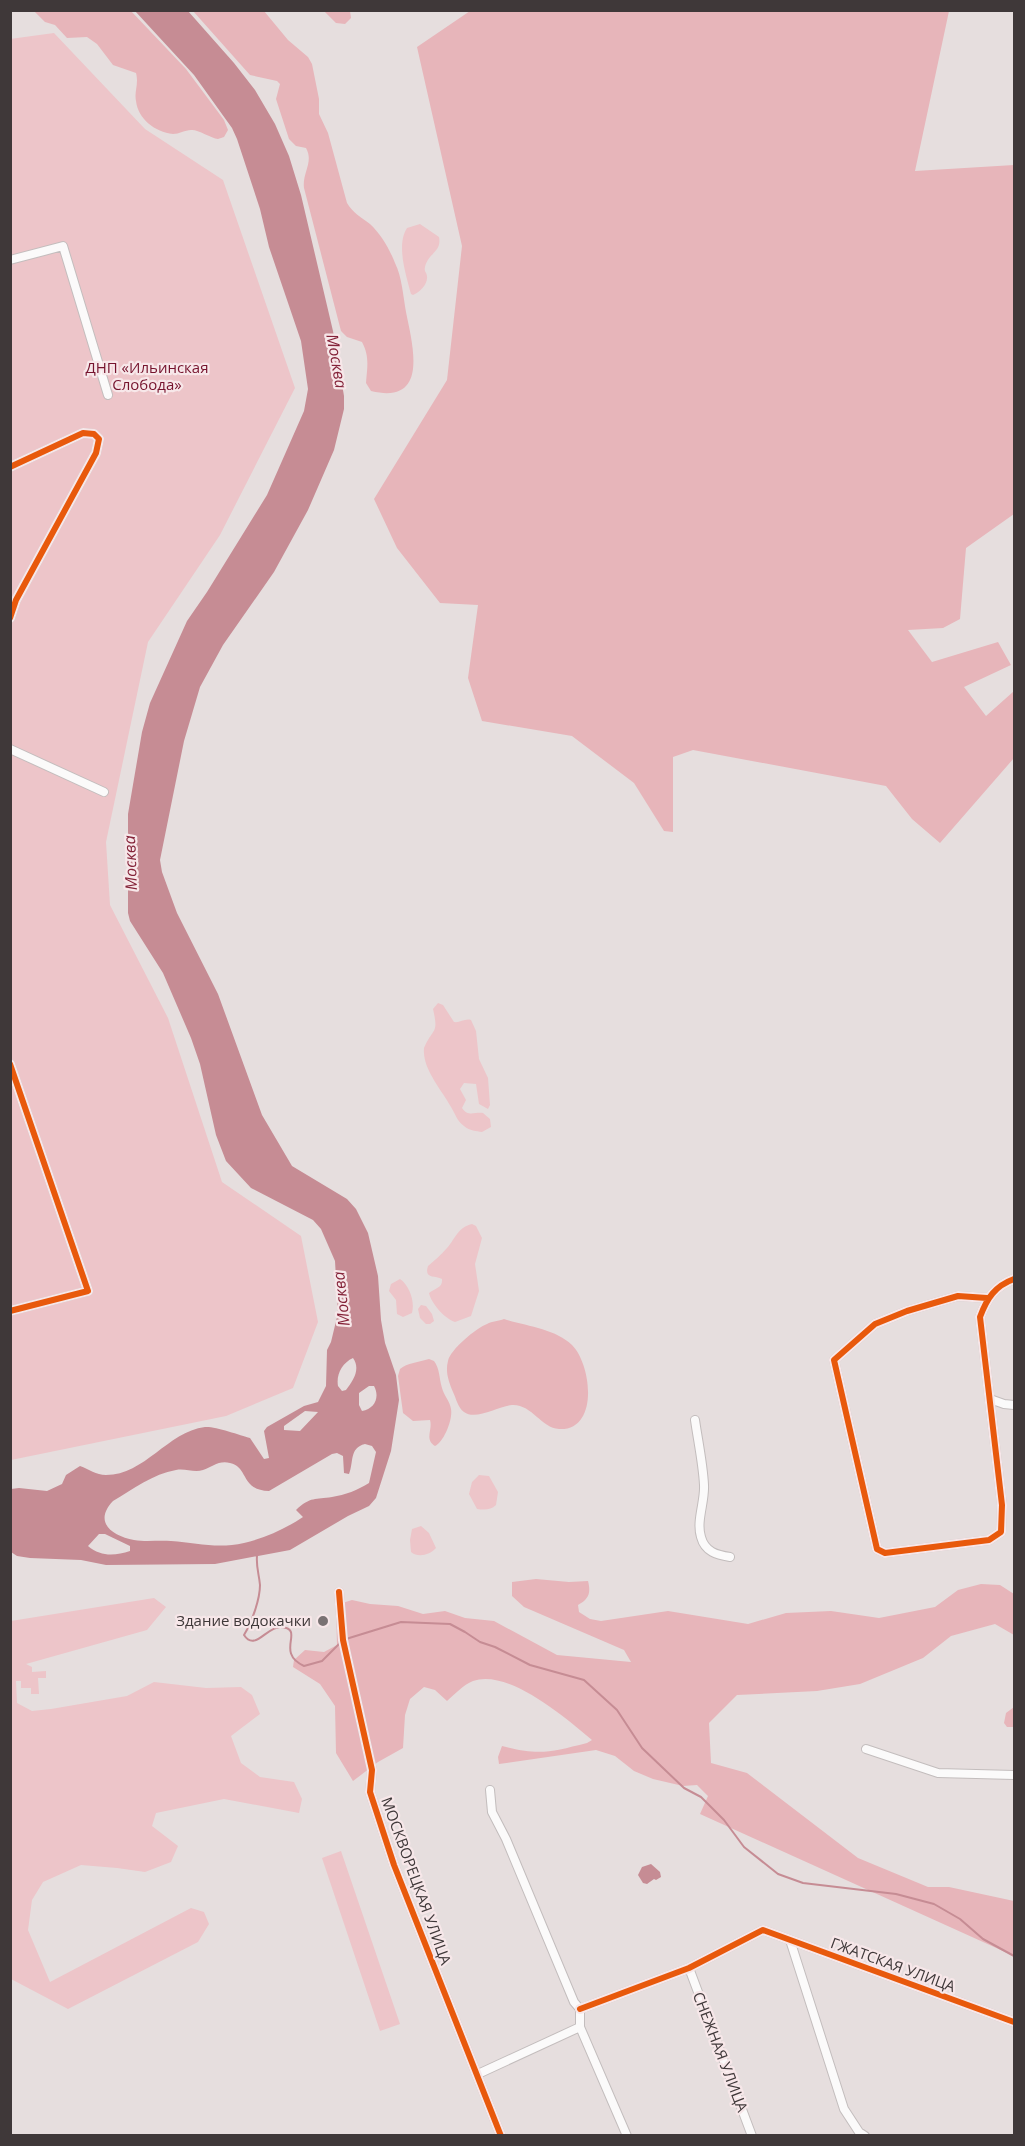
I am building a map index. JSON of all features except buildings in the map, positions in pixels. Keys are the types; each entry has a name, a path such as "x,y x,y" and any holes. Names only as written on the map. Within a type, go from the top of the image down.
{"street":[{"path":"10,260 63,246 108,396"},
{"path":"10,466 83,434 94,434 99,440 96,453 16,600 10,618"},
{"path":"10,749 104,792"},
{"path":"10,1064 88,1291 10,1311"},
{"path":"987,1298 958,1296 907,1311 875,1324 834,1360 877,1549 885,1553 989,1540 1001,1532 1002,1505 980,1317 987,1298 1004,1283 1014,1279"},
{"path":"990,1399 1014,1405"},
{"path":"695,1420 704,1487 700,1518 701,1537 707,1548 715,1555 730,1557"},
{"name":"МОСКВОРЕЦКАЯ УЛИЦА","path":"339,1592 343,1640 372,1770 370,1792 394,1865 501,2136"},
{"path":"866,1749 938,1773 1014,1775"},
{"path":"490,1790 492,1812 506,1839 574,2002 580,2009 580,2027 627,2136"},
{"name":"ГЖАТСКАЯ УЛИЦА","path":"689,1968 763,1930 1014,2022"},
{"path":"790,1940 843,2109 859,2132 865,2136"},
{"path":"580,2009 689,1968"},
{"name":"СНЕЖНАЯ УЛИЦА","path":"689,1968 752,2136"},
{"path":"478,2074 580,2027"}],"green space":[{"name":"ДНП «Ильинская Слобода»","path":"54,33 145,129 223,180 295,388 220,535 148,642 106,842 110,905 168,1018 222,1182 301,1236 318,1322 293,1388 226,1416 11,1460 10,39"},
{"path":"420,224 439,237 439,242 437,249 427,262 425,285 413,295 405,269 402,243 407,228"},
{"path":"438,1003 443,1005 454,1022 471,1020 476,1031 479,1059 488,1078 490,1105 488,1109 479,1104 476,1084 464,1083 460,1089 466,1100 462,1108 464,1111 483,1113 490,1119 491,1127 482,1132 469,1129 460,1122 426,1064 424,1048 435,1027 433,1009"},
{"path":"472,1224 476,1226 482,1238 475,1264 479,1291 471,1316 455,1322 443,1314 432,1301 429,1293 440,1286 442,1279 430,1276 427,1270 428,1266 445,1251 460,1231"},
{"path":"400,1279 409,1290 413,1304 412,1313 403,1317 397,1314 396,1300 389,1291 391,1284"},
{"path":"421,1305 426,1306 432,1314 434,1321 430,1324 426,1324 420,1318 418,1309"},
{"path":"479,1475 489,1476 498,1492 496,1505 490,1509 477,1509 469,1494 472,1482"},
{"path":"421,1526 429,1533 436,1548 424,1555 411,1552 412,1529"},
{"path":"154,1598 166,1607 147,1630 26,1664 32,1667 32,1672 46,1671 46,1678 38,1678 39,1694 31,1694 31,1688 21,1688 21,1681 16,1681 17,1703 32,1711 51,1709 127,1696 154,1682 206,1688 241,1687 252,1695 260,1714 231,1736 241,1763 260,1777 294,1782 302,1799 299,1813 224,1799 156,1813 152,1826 178,1846 171,1862 145,1872 81,1865 43,1882 32,1900 28,1930 50,1982 191,1908 204,1912 209,1924 198,1942 68,2009 11,1979 11,1621"},
{"path":"341,1851 400,2024 380,2031 322,1858"}],"shaded area":[{"path":"34,11 131,11 186,69 224,120 228,130 224,137 218,139 194,130 166,133 148,124 137,108 136,73 113,65 97,44 87,37 67,38 55,25 45,22"},
{"path":"193,11 264,11 312,64 319,99 319,114 328,133 347,203 381,237 391,253 399,274 413,356 413,370 409,381 402,389 389,393 371,391 366,383 365,347 362,342 347,337 341,331 304,188 308,153 306,148 296,146 289,139 276,99 280,84 277,81 250,75"},
{"path":"324,11 350,11 351,18 345,24 336,23"},
{"path":"470,11 949,11 915,171 1014,165 1014,514 966,548 960,619 943,628 908,630 932,662 998,642 1011,665 964,687 986,716 1014,691 1014,758 940,843 912,819 886,786 693,750 673,757 673,832 664,831 634,783 572,736 482,721 468,678 478,605 440,603 397,548 374,499 447,380 462,246 417,47"},
{"path":"504,1319 558,1335 572,1345 579,1354 584,1367 588,1395 586,1409 581,1420 572,1427 553,1428 519,1406 506,1406 475,1415 464,1412 460,1408 448,1377 447,1365 450,1356 464,1340 477,1330 489,1323"},
{"path":"429,1359 434,1361 437,1367 443,1391 451,1409 447,1430 442,1440 435,1446 429,1437 430,1420 413,1421 403,1413 398,1376 403,1367"},
{"path":"536,1579 588,1581 588,1595 578,1605 579,1612 590,1619 601,1621 668,1611 748,1624 786,1613 831,1611 879,1618 935,1607 958,1590 981,1584 1000,1585 1014,1594 1014,1635 995,1624 951,1636 923,1658 860,1684 817,1691 737,1695 709,1723 711,1763 747,1773 858,1858 928,1887 949,1887 1014,1901 1014,1956 700,1814 708,1796 697,1785 683,1786 653,1779 634,1771 615,1756 596,1750 499,1764 498,1757 502,1746 545,1752 592,1740 553,1709 519,1688 503,1682 487,1679 473,1681 462,1687 447,1701 435,1690 424,1687 410,1699 405,1715 403,1748 378,1762 353,1781 336,1753 335,1706 320,1684 293,1667 294,1660 305,1650 324,1652 337,1645 336,1605 352,1600 398,1606 423,1614 445,1611 465,1618 494,1621 557,1655 631,1662 624,1650 524,1607 512,1596 512,1582"},
{"path":"1014,1707 1014,1727 1007,1727 1004,1723 1006,1713"}],"water":[{"name":"Москва","path":"135,11 188,11 255,90 275,124 289,156 301,195 333,331 344,396 344,409 334,450 308,510 274,572 223,645 200,687 184,741 160,860 177,913 218,994 262,1115 292,1166 347,1199 356,1209 368,1233 378,1276 385,1343 396,1375 399,1400 391,1451 376,1498 369,1506 290,1550 215,1564 106,1565 81,1560 30,1558 17,1556 11,1552 11,1489 47,1491 62,1484 66,1475 80,1466 102,1475 120,1473 133,1468 191,1430 205,1427 221,1429 250,1438 264,1459 269,1458 264,1431 267,1427 304,1406 318,1402 326,1386 327,1350 338,1313 335,1261 321,1229 313,1220 251,1188 226,1161 216,1135 200,1064 191,1038 163,973 130,921 128,913 128,814 142,732 150,703 187,621 267,495 304,411 308,389 301,341 269,247 260,209 237,139 232,128 194,75","holes":["353,1358 356,1371 349,1386 342,1391 338,1386 338,1378 343,1366","369,1386 374,1386 376,1398 370,1408 362,1411 359,1405 359,1393","305,1411 318,1412 300,1431 284,1430 284,1426","365,1444 372,1446 376,1452 369,1483 342,1495 313,1499 296,1510 303,1517 275,1533 252,1541 216,1546 134,1540 112,1531 105,1522 107,1509 113,1501 143,1482 168,1472 200,1471 226,1462 236,1465 253,1487 269,1491 332,1454 337,1453 343,1456 344,1473 349,1474 356,1449","99,1534 105,1534 130,1546 130,1551 114,1555 93,1550 88,1546"]},
{"path":"651,1864 660,1872 661,1877 647,1884 643,1883 638,1875 642,1867"}],"waterway":[{"path":"257,1556 260,1591 250,1624 244,1635 252,1641 276,1628 288,1629 291,1632 291,1654 304,1666 322,1661 341,1642"},
{"path":"346,1639 401,1622 450,1624 480,1642 530,1665 584,1680 617,1710 642,1748 684,1788 701,1797 724,1820 744,1847 778,1874 803,1883 896,1894 934,1904 960,1919 983,1939 1014,1956"}],"cycle path":[{"path":"10,467 83,433 94,434 99,439 96,453 16,600 10,618"},
{"path":"10,1064 88,1291 10,1311"},
{"path":"987,1298 958,1296 907,1311 875,1324 834,1360 877,1549 885,1553 989,1540 1001,1532 1002,1505 980,1317 993,1294 1002,1285 1014,1279"},
{"path":"339,1592 343,1640 372,1770 370,1792 394,1865 501,2136"},
{"path":"580,2009 689,1968 763,1930 1014,2022"}],"place":[{"name":"Здание водокачки","path":"323,1621"}]}
